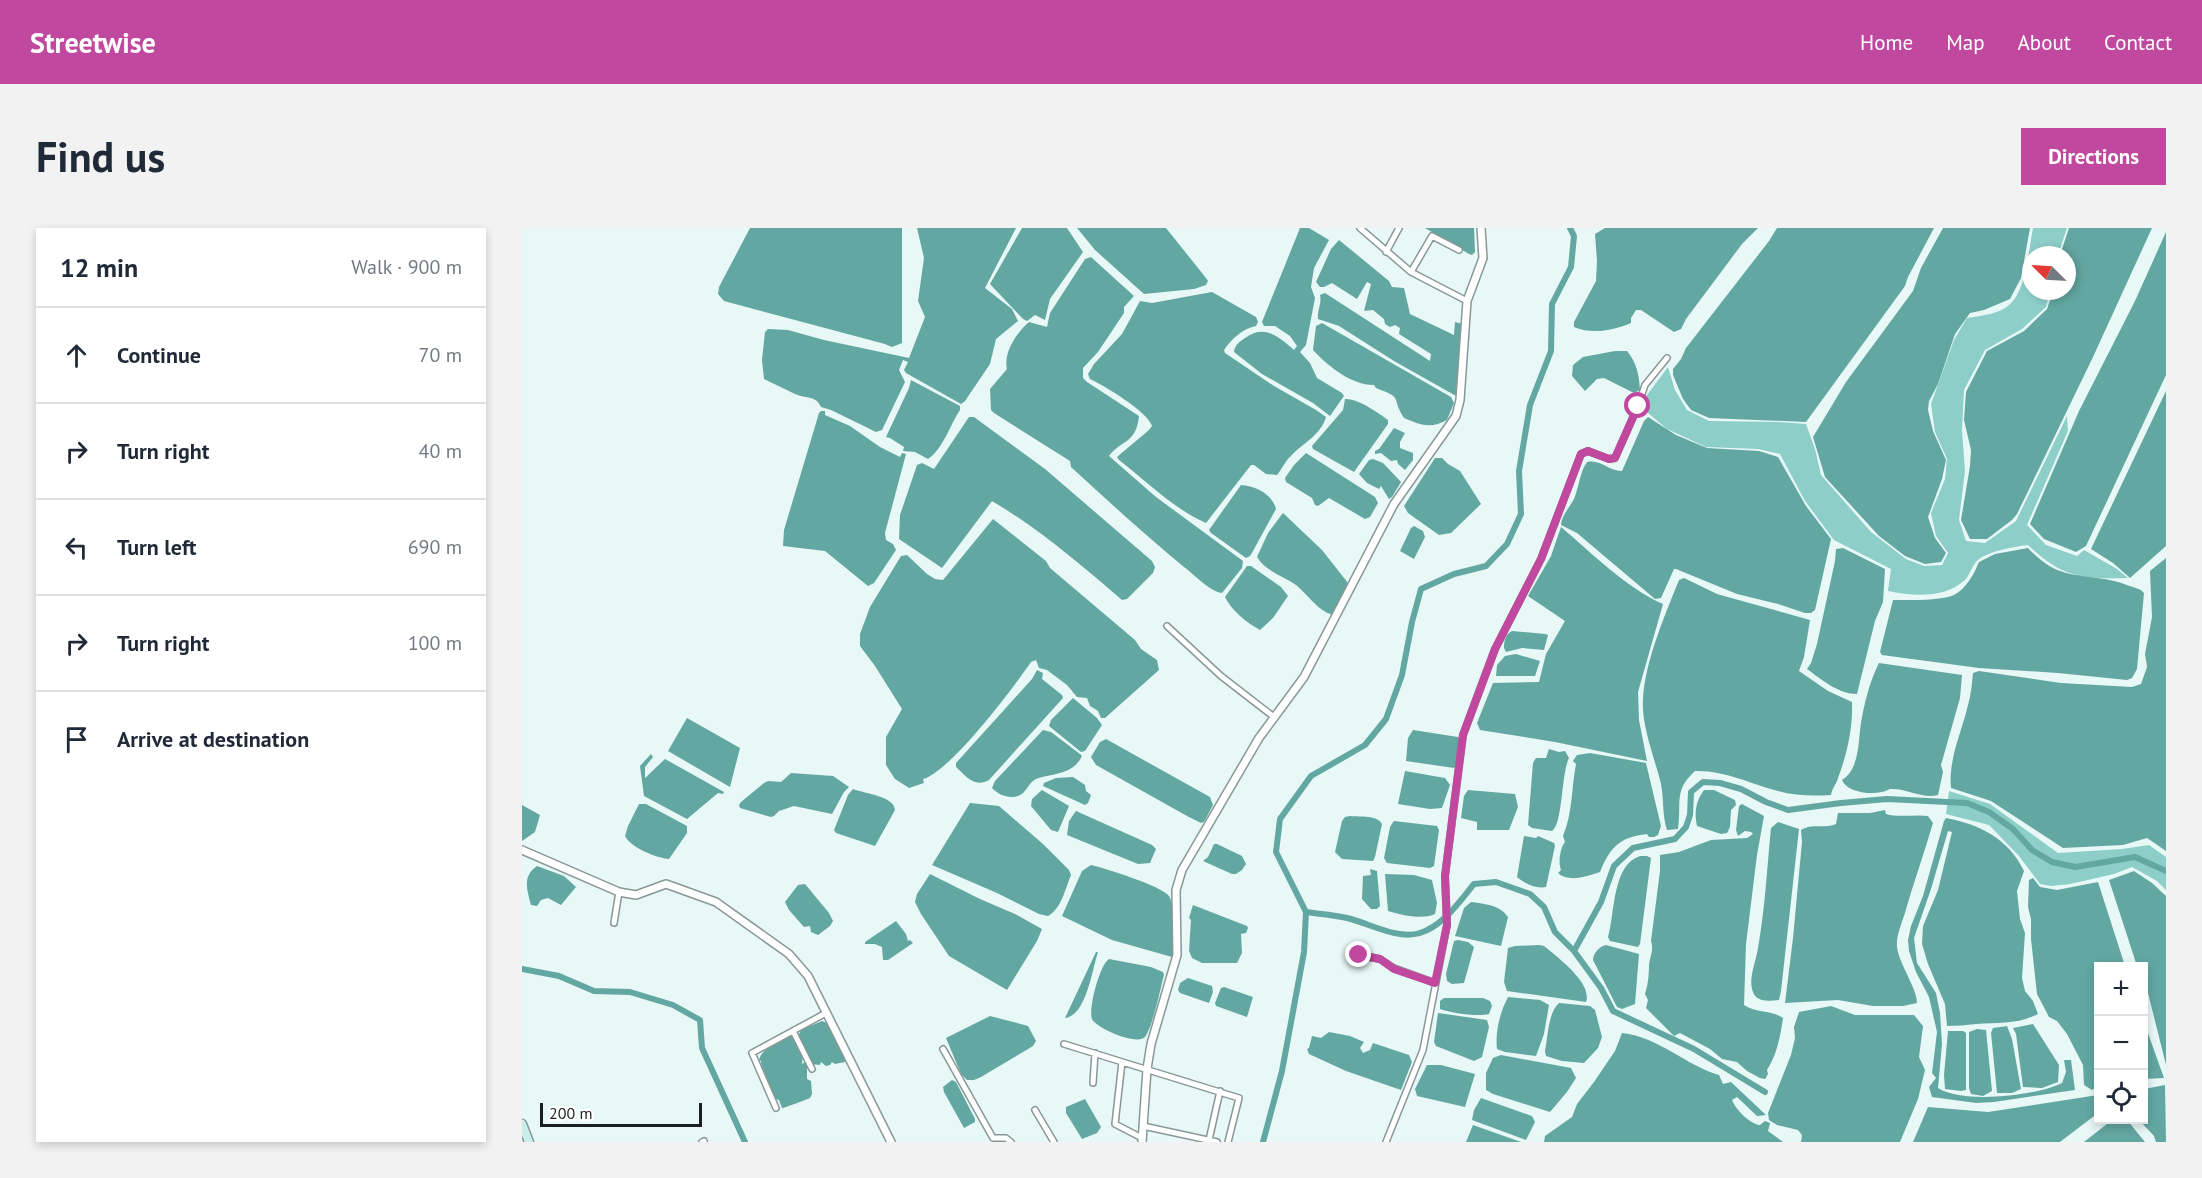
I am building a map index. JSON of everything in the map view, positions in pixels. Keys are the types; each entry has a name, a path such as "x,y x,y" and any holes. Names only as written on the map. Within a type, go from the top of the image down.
{"main road":[{"path":"522,1124 529,1142"}],"street":[{"path":"1360,228 1412,272 1467,301"},
{"path":"1386,252 1399,228"},
{"path":"1122,1062 1115,1124 1142,1140 1151,1044 1177,955 1176,890 1182,870 1259,738 1304,677 1394,504 1456,416 1460,400 1467,301 1483,258 1481,228"},
{"path":"1412,272 1432,236 1459,250"},
{"path":"1386,1142 1423,1050 1447,925 1445,876 1463,735 1495,649 1541,559 1581,454 1588,451 1609,459 1615,458 1645,385 1667,358"},
{"path":"1167,626 1221,676 1274,717"},
{"path":"522,850 619,892 636,895 666,884 716,902 789,954 808,976 891,1142"},
{"path":"614,923 619,892"},
{"path":"1359,955 1380,959 1394,969 1435,983"},
{"path":"776,1108 752,1053 826,1013"},
{"path":"793,1031 812,1069"},
{"path":"1064,1044 1236,1097 1239,1101 1228,1142"},
{"path":"943,1049 993,1138 1006,1138 1011,1142"},
{"path":"1093,1083 1095,1053"},
{"path":"1209,1140 1220,1091"},
{"path":"1035,1110 1054,1142"},
{"path":"1143,1126 1217,1142"}],"shaded area":[{"path":"750,228 902,228 902,343 892,347 724,301 718,294 719,287"},
{"path":"917,228 1016,228 985,288 1012,309 1018,321 996,339 990,364 965,401 961,404 906,373 904,370 908,362 903,360 899,370 905,382 882,430 876,432 821,407 813,399 795,394 764,379 762,360 765,332 768,329 788,330 909,358 925,317 918,301 924,258"},
{"path":"1022,228 1067,228 1083,252 1050,299 1045,320 1035,315 1027,321 1023,319 990,284"},
{"path":"1077,228 1166,228 1208,281 1206,285 1194,289 1144,294 1095,250"},
{"path":"1300,228 1309,228 1329,240 1314,268 1311,287 1315,298 1306,345 1300,352 1310,363 1317,378 1344,396 1330,416 1313,403 1262,374 1234,352 1241,341 1258,332 1276,336 1294,350 1297,346 1290,336 1275,326 1264,326 1262,322"},
{"path":"1425,228 1474,228 1475,252 1472,255 1469,254"},
{"path":"1605,228 1758,228 1742,244 1681,329 1674,332 1641,310 1636,310 1631,323 1603,331 1588,331 1574,327 1574,322 1596,281 1595,234"},
{"path":"1777,228 1934,228 1905,286 1806,422 1709,418 1691,410 1683,399 1673,375 1673,369 1686,348"},
{"path":"1943,228 2030,228 2027,246 2022,246 2021,278 2010,299 1970,313 1955,334 1938,384 1929,401 1928,410 1933,431 1946,460 1942,479 1928,517 1935,538 1946,553 1941,562 1925,564 1905,556 1879,536 1825,477 1813,437 1846,382 1913,291 1921,268"},
{"path":"2033,228 2067,228 2061,246 2030,246"},
{"path":"2069,228 2152,228 2017,514 1987,539 1970,539 1961,520 1971,450 1964,420 1966,392 1987,351 2024,331 2047,309 2050,300 2076,300 2076,246 2063,246"},
{"path":"2166,232 2166,375 2086,546 2076,552 2044,539 2030,524 2079,411 2135,301"},
{"path":"1339,240 1389,281 1392,287 1404,288 1410,314 1454,335 1455,322 1463,324 1456,396 1339,326 1318,319 1320,295 1325,293 1430,361 1431,354 1399,334 1400,328 1385,324 1384,319 1373,310 1364,311 1371,284 1367,282 1357,299 1332,283 1320,287 1316,282 1331,249"},
{"path":"1091,257 1134,296 1124,307 1124,313 1098,352 1083,368 1083,378 1087,382 1139,416 1132,436 1109,456 1156,497 1243,561 1242,568 1222,593 1207,586 1155,543 1071,467 1070,461 991,410 990,389 1007,369 1007,356 1016,337 1029,322 1047,327 1050,313 1085,259"},
{"path":"2022,281 2022,300 2048,300 2046,307 2022,329 1985,350 1964,390 1962,430 1965,471 1959,520 1966,541 1985,543 2016,521 2067,416 2068,431 2027,525 2046,545 2077,556 2084,550 2128,578 2097,578 2074,574 2052,564 2028,545 1988,554 1976,562 1965,580 1948,590 1918,595 1888,591 1891,569 1834,540 1805,501 1780,454 1758,449 1706,447 1667,429 1648,413 1647,395 1668,367 1675,390 1687,410 1709,421 1806,424 1821,475 1871,532 1906,559 1924,566 1942,565 1948,553 1936,536 1931,513 1945,479 1947,459 1935,432 1931,404 1954,340 1967,318 2002,310 2016,297"},
{"path":"1212,292 1256,317 1258,322 1256,326 1234,338 1224,350 1225,353 1326,417 1320,429 1289,458 1277,475 1266,474 1251,465 1206,523 1172,502 1119,460 1117,457 1152,426 1135,407 1090,379 1088,374 1094,364 1122,334 1140,301 1152,303"},
{"path":"1322,323 1451,397 1454,403 1447,420 1425,425 1404,418 1396,399 1391,394 1374,385 1357,382 1333,368 1313,350 1316,326"},
{"path":"1627,351 1633,360 1637,369 1640,390 1634,393 1604,378 1597,379 1585,391 1572,376 1573,365 1583,357"},
{"path":"911,380 960,406 942,443 928,459 915,452 903,451 904,447 886,437"},
{"path":"2166,391 2166,546 2130,578 2113,563 2091,549"},
{"path":"1345,399 1362,403 1388,420 1388,424 1354,472 1313,449 1312,446 1343,410"},
{"path":"821,411 825,411 825,415 850,426 880,447 900,457 902,453 906,454 885,533 886,540 893,544 896,550 874,583 868,586 825,551 783,546 784,530"},
{"path":"969,417 974,417 1045,469 1152,561 1155,567 1153,573 1127,599 1122,600 1043,535 992,501 942,568 899,539 900,515 917,465 922,463 934,469"},
{"path":"1648,417 1676,435 1707,448 1759,451 1778,457 1806,506 1831,539 1815,610 1805,613 1737,594 1676,569 1661,598 1655,599 1577,533 1561,525 1574,499 1587,462 1596,462 1622,471 1644,421"},
{"path":"1394,428 1405,433 1400,442 1400,448 1413,453 1413,460 1405,470 1397,460 1391,461 1381,453 1375,454"},
{"path":"1306,453 1375,497 1378,503 1370,517 1365,519 1329,498 1318,506 1315,505 1312,498 1286,482 1285,478"},
{"path":"1435,458 1442,458 1460,471 1481,504 1451,533 1439,535 1408,513 1404,506"},
{"path":"1373,459 1383,463 1401,482 1389,499 1381,486 1379,489 1367,483 1359,474 1369,460"},
{"path":"1241,485 1263,492 1271,499 1276,509 1250,556 1246,558 1209,530"},
{"path":"1283,513 1322,550 1348,583 1333,615 1318,606 1296,585 1265,566 1257,557 1268,533"},
{"path":"993,519 1046,561 1050,568 1135,640 1141,649 1157,660 1159,670 1105,718 1101,718 1098,711 1090,706 1087,698 1077,697 1067,685 1047,670 1039,668 1036,660 1031,662 965,745 935,773 923,779 924,783 909,788 895,779 886,765 886,737 902,709 860,646 860,634 870,607 901,556 907,555 927,574 935,579 943,580"},
{"path":"1414,526 1423,531 1425,537 1414,559 1400,551"},
{"path":"1561,527 1622,579 1663,604 1638,692 1639,720 1647,761 1555,742 1480,730 1477,723 1493,683 1539,682 1546,654 1565,621 1528,596 1551,556"},
{"path":"1843,548 1885,569 1883,602 1875,621 1857,694 1837,689 1807,669 1817,644 1836,549"},
{"path":"2028,548 2049,566 2068,574 2117,582 2144,593 2137,669 2132,678 2127,680 1979,668 1882,655 1880,652 1893,600 1933,599 1954,595 1966,585 1979,562 1995,554"},
{"path":"2166,558 2166,851 2147,838 2123,845 2063,848 1991,801 1951,788 1953,756 1969,701 1973,673 1979,671 2061,683 2132,687 2141,684 2147,667 2145,654 2152,617 2150,571"},
{"path":"1247,566 1251,566 1281,587 1288,596 1273,618 1260,630 1240,616 1225,597"},
{"path":"1684,578 1717,594 1810,620 1804,657 1799,671 1828,691 1852,702 1852,721 1847,750 1831,795 1791,794 1727,775 1695,771 1681,791 1678,829 1667,830 1661,784 1644,720 1643,699 1656,638 1679,580"},
{"path":"1512,631 1548,635 1544,650 1522,648 1506,652 1505,641"},
{"path":"1516,654 1540,661 1535,676 1496,676 1497,665 1505,656"},
{"path":"1879,663 1962,675 1960,698 1941,765 1943,772 1938,795 1926,796 1896,789 1865,793 1853,790 1842,780 1848,775 1855,762 1866,700"},
{"path":"1037,670 1043,673 1042,679 1063,698 989,780 979,783 971,780 956,767 956,763 1032,679"},
{"path":"1073,698 1102,725 1085,751 1081,752 1049,726 1051,720"},
{"path":"687,718 740,748 730,787 668,751"},
{"path":"1043,730 1051,732 1080,754 1082,756 1078,762 1068,770 1036,779 1023,793 1015,797 1007,797 995,791 992,788 995,781"},
{"path":"1413,730 1458,737 1460,740 1457,764 1454,768 1406,761 1408,738"},
{"path":"1106,739 1210,797 1213,805 1204,822 1201,823 1187,816 1096,765 1091,757 1100,742"},
{"path":"1549,749 1565,751 1569,758 1558,819 1552,831 1532,828 1528,825 1533,763 1536,758 1546,758"},
{"path":"1590,753 1646,763 1661,826 1658,835 1654,837 1649,837 1647,834 1638,835 1617,845 1600,872 1579,878 1568,878 1558,873 1561,870 1560,856 1565,842 1563,836 1569,818 1576,764 1573,761 1577,755"},
{"path":"651,754 653,757 645,767 645,778 665,759 724,792 723,794 718,793 687,819 644,796 640,766"},
{"path":"1405,771 1445,778 1450,785 1442,808 1430,809 1398,804"},
{"path":"791,773 833,776 849,787 832,814 794,806 779,811 771,817 740,808 741,802 764,783 781,782"},
{"path":"1073,777 1085,785 1086,791 1091,795 1085,805 1043,786 1044,783 1056,778"},
{"path":"853,789 885,799 893,805 895,810 875,846 836,833 834,830 848,795"},
{"path":"1042,790 1069,806 1058,832 1051,830 1031,806 1032,799"},
{"path":"1468,790 1515,794 1518,807 1509,830 1477,830 1477,822 1461,818 1464,796"},
{"path":"1704,790 1714,790 1735,800 1736,805 1731,810 1730,827 1727,833 1721,834 1697,826 1696,807"},
{"path":"1949,791 1990,804 2058,853 2149,845 2166,857 2166,890 2157,881 2132,867 2114,874 2070,884 2051,886 2040,884 2019,856 1989,825 1946,814"},
{"path":"970,803 999,806 1069,870 1071,875 1053,913 1048,916 1039,914 932,865"},
{"path":"639,804 646,804 687,826 687,833 669,859 645,852 633,845 625,836"},
{"path":"1742,804 1764,816 1746,944 1744,1005 1783,1018 1778,1046 1765,1079 1747,1071 1737,1062 1722,1059 1710,1049 1680,1033 1674,1036 1646,1008 1648,1000 1645,994 1652,951 1651,941 1660,855 1679,852 1711,840 1747,838 1753,834 1745,831 1738,836 1736,830 1739,806"},
{"path":"522,805 540,815 535,832 522,841"},
{"path":"1885,810 1886,814 1891,815 1928,816 1933,823 1897,943 1898,954 1914,990 1917,1003 1903,1006 1873,1006 1838,1000 1785,1003 1802,842 1801,830 1836,824 1838,813 1870,813"},
{"path":"1076,811 1152,845 1156,849 1150,863 1138,864 1067,835 1069,821"},
{"path":"1345,817 1373,818 1382,824 1373,861 1342,859 1335,852 1342,821"},
{"path":"1946,818 1970,824 1992,835 2010,850 2024,871 2017,891 2020,919 2025,933 2022,978 2025,991 2033,1001 2038,1014 2015,1021 1947,1026 1945,1004 1922,944 1923,926 1938,890 1952,832 1948,831 1914,938 1917,963 1936,993 1940,1013 1942,1044 1938,1088 1949,1093 1981,1097 2035,1092 2062,1083 2066,1072 2064,1060 2071,1060 2075,1090 1976,1103 1932,1097 1929,1087 1936,1078 1932,1073 1937,1032 1929,997 1916,972 1908,940"},
{"path":"1394,821 1437,826 1439,830 1434,866 1430,868 1387,863 1384,858 1390,827"},
{"path":"1778,822 1799,829 1781,991 1779,1000 1766,1001 1756,997 1751,979 1762,918 1771,828"},
{"path":"1524,836 1536,838 1538,836 1554,843 1546,887 1531,885 1517,877"},
{"path":"1214,844 1242,856 1246,864 1242,870 1232,874 1203,861 1208,857"},
{"path":"1640,856 1651,858 1638,947 1610,941 1608,937 1619,879 1631,861"},
{"path":"1091,865 1156,887 1169,896 1175,926 1172,957 1112,940 1062,916 1082,871"},
{"path":"537,866 564,876 576,887 561,905 548,898 541,900 537,906 531,905 527,879"},
{"path":"1370,869 1377,871 1380,906 1377,909 1371,909 1362,899 1363,876 1371,875"},
{"path":"2134,871 2166,896 2166,1065 2148,993 2148,962 2136,962 2109,880"},
{"path":"930,874 1042,929 1007,990 949,956 921,914 915,902 917,894"},
{"path":"1385,874 1414,875 1432,880 1437,903 1435,914 1418,917 1388,911"},
{"path":"2033,878 2040,887 2057,890 2098,882 2124,962 2094,962 2094,1089 2092,1090 2084,1085 2083,1065 2067,1034 2057,1021 2049,1017 2037,994 2028,907 2029,880"},
{"path":"805,884 833,921 818,935 811,932 810,926 804,927 785,902 798,885"},
{"path":"1471,902 1487,904 1505,913 1508,917 1501,946 1455,936 1464,908"},
{"path":"1193,905 1247,926 1246,933 1241,934 1242,953 1237,963 1202,963 1192,958 1189,951 1191,920 1189,918"},
{"path":"896,921 906,934 908,941 913,943 888,960 883,960 882,947 865,944 865,942"},
{"path":"1454,941 1468,942 1474,947 1464,983 1452,984 1447,981 1446,974"},
{"path":"1606,945 1639,954 1635,1004 1622,1009 1617,1007 1593,960 1597,950"},
{"path":"1544,946 1557,957 1579,979 1587,995 1586,1002 1507,991 1504,982 1508,948"},
{"path":"1098,952 1083,1001 1072,1015 1065,1018"},
{"path":"1109,959 1151,967 1163,972 1151,1025 1145,1037 1141,1039 1117,1035 1101,1027 1092,1019 1096,987 1102,969"},
{"path":"1188,978 1212,986 1213,992 1209,1003 1180,993 1178,990 1180,983"},
{"path":"1221,988 1253,997 1247,1017 1216,1006"},
{"path":"1508,997 1540,1000 1549,1005 1544,1034 1536,1056 1497,1049 1499,1022"},
{"path":"1444,998 1483,998 1490,1001 1492,1006 1489,1014 1458,1013 1440,1009 1440,1001"},
{"path":"1559,1003 1590,1006 1595,1010 1602,1037 1598,1048 1584,1063 1562,1061 1546,1056 1551,1019"},
{"path":"1831,1006 1855,1015 1914,1015 1923,1026 1919,1057 1925,1070 1918,1099 1900,1142 1801,1142 1802,1135 1798,1130 1777,1125 1769,1120 1768,1113 1791,1055 1795,1038 1794,1027 1799,1012"},
{"path":"1438,1013 1487,1020 1489,1027 1482,1057 1474,1061 1436,1046 1434,1042"},
{"path":"990,1016 1028,1026 1036,1041 1033,1046 981,1077 967,1080 961,1074 946,1038"},
{"path":"822,1021 827,1023 845,1062 835,1064 832,1062 826,1066 821,1062 820,1065 811,1064 798,1036 801,1030"},
{"path":"2033,1024 2059,1065 2058,1082 2042,1088 2023,1087 2016,1034 2013,1028"},
{"path":"2007,1026 2012,1039 2021,1089 2012,1093 1997,1093 1991,1033 1993,1028"},
{"path":"1977,1029 1986,1030 1992,1091 1983,1096 1971,1094 1969,1088 1969,1032"},
{"path":"1948,1031 1966,1033 1966,1090 1945,1089"},
{"path":"1329,1032 1350,1036 1364,1042 1360,1048 1363,1053 1370,1050 1373,1043 1409,1055 1412,1062 1401,1090 1346,1071 1309,1054 1307,1049 1312,1036 1321,1038"},
{"path":"1622,1033 1660,1045 1695,1065 1719,1075 1723,1084 1731,1082 1766,1115 1757,1116 1737,1097 1732,1100 1740,1112 1756,1124 1760,1125 1765,1121 1770,1123 1768,1131 1783,1142 1544,1142 1545,1136 1572,1117 1577,1104 1615,1051"},
{"path":"2148,1033 2164,1078 2148,1079"},
{"path":"784,1036 791,1036 803,1055 802,1064 807,1061 807,1079 811,1081 812,1094 810,1098 782,1108 779,1100 775,1099 759,1060 767,1049 778,1043"},
{"path":"1501,1055 1571,1068 1576,1078 1550,1112 1486,1090 1486,1073 1493,1058"},
{"path":"1427,1065 1441,1065 1475,1074 1465,1107 1417,1096 1415,1089"},
{"path":"952,1080 956,1082 975,1119 975,1122 964,1128 944,1092 943,1087"},
{"path":"2165,1085 2166,1142 2156,1142 2154,1136 2143,1124 2148,1124 2148,1088"},
{"path":"2094,1096 2094,1116 2060,1142 1913,1142 1928,1107 1988,1112"},
{"path":"1481,1098 1532,1116 1535,1122 1526,1140 1472,1120 1474,1110"},
{"path":"1085,1099 1101,1127 1097,1133 1082,1139 1066,1113 1066,1107"},
{"path":"2107,1124 2130,1124 2145,1142 2084,1142"},
{"path":"1473,1125 1521,1142 1466,1142"}],"waterway":[{"path":"1263,1142 1282,1071 1304,952 1306,912 1276,852 1280,819 1311,776 1365,745 1386,719 1402,675 1421,589 1454,574 1486,566 1507,544 1521,514 1519,471 1530,405 1551,351 1552,304 1571,267 1574,236 1570,228"},
{"path":"1574,951 1601,902 1614,866 1633,848 1675,839 1686,827 1690,815 1691,792 1703,782 1720,783 1741,789 1788,810 1887,799 1967,803 1989,812 2013,829 2032,850 2052,862 2075,867 2135,857 2166,871"},
{"path":"1306,912 1347,918 1393,933 1411,935 1436,925 1474,884 1496,882 1530,894 1544,907 1555,932 1574,951 1601,988 1613,1011 1694,1049 1765,1092"},
{"path":"522,969 559,976 594,991 630,992 673,1005 700,1020 702,1048 745,1142"}],"route":[{"path":"1359,955 1380,959 1394,969 1435,983 1447,925 1445,876 1463,735 1495,649 1541,559 1581,454 1588,451 1609,459 1615,458 1638,406"}]}
